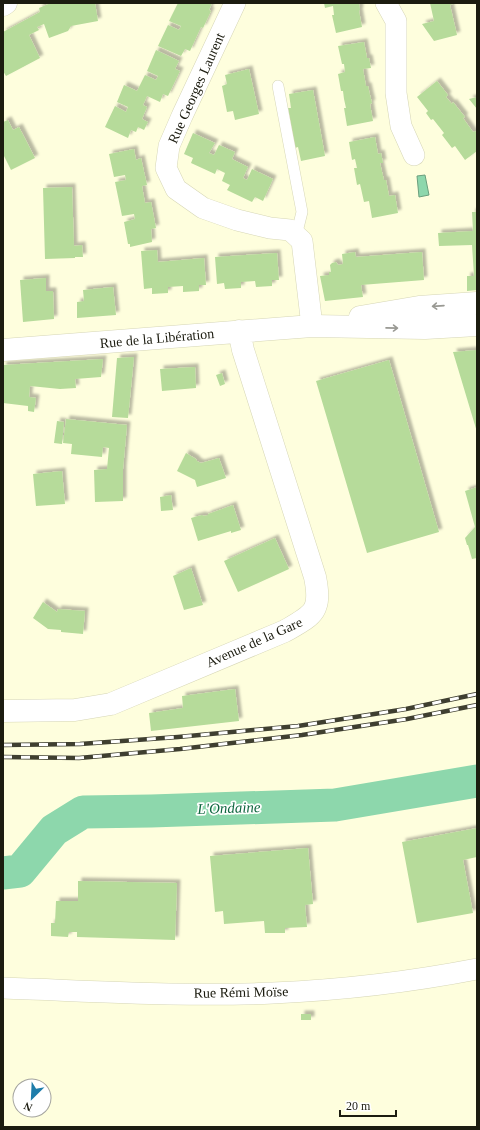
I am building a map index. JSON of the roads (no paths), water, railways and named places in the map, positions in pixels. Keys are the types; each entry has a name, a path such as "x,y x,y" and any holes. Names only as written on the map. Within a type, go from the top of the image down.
{"main road":[{"name":"Rue de la Libération","path":"312,326 419,307 477,303"},
{"name":"Rue de la Libération","path":"3,350 312,326 425,328 477,325"},
{"name":"Avenue de la Gare","path":"3,711 75,710 111,704 285,631 307,619 316,607 319,594 315,577 243,350 239,331"}],"street":[{"name":"Rue Georges Laurent","path":"235,3 182,116 170,146 166,168 176,189 203,208 237,220 270,228 290,230 296,236"},
{"path":"386,3 396,21 396,93 401,126 414,155"},
{"path":"296,236 302,241 312,326"},
{"name":"Rue Rémi Moïse","path":"3,988 185,994 272,993 350,987 444,976 477,969"}],"lane":[{"path":"278,86 302,212 296,236"}],"waterway":[{"name":"L'Ondaine","path":"3,873 20,871 54,830 83,812 335,805 477,781"}],"railway":[{"path":"3,745 80,744 298,726 406,709 477,694"},
{"path":"3,757 79,758 180,749 302,735 407,719 477,705"}]}
